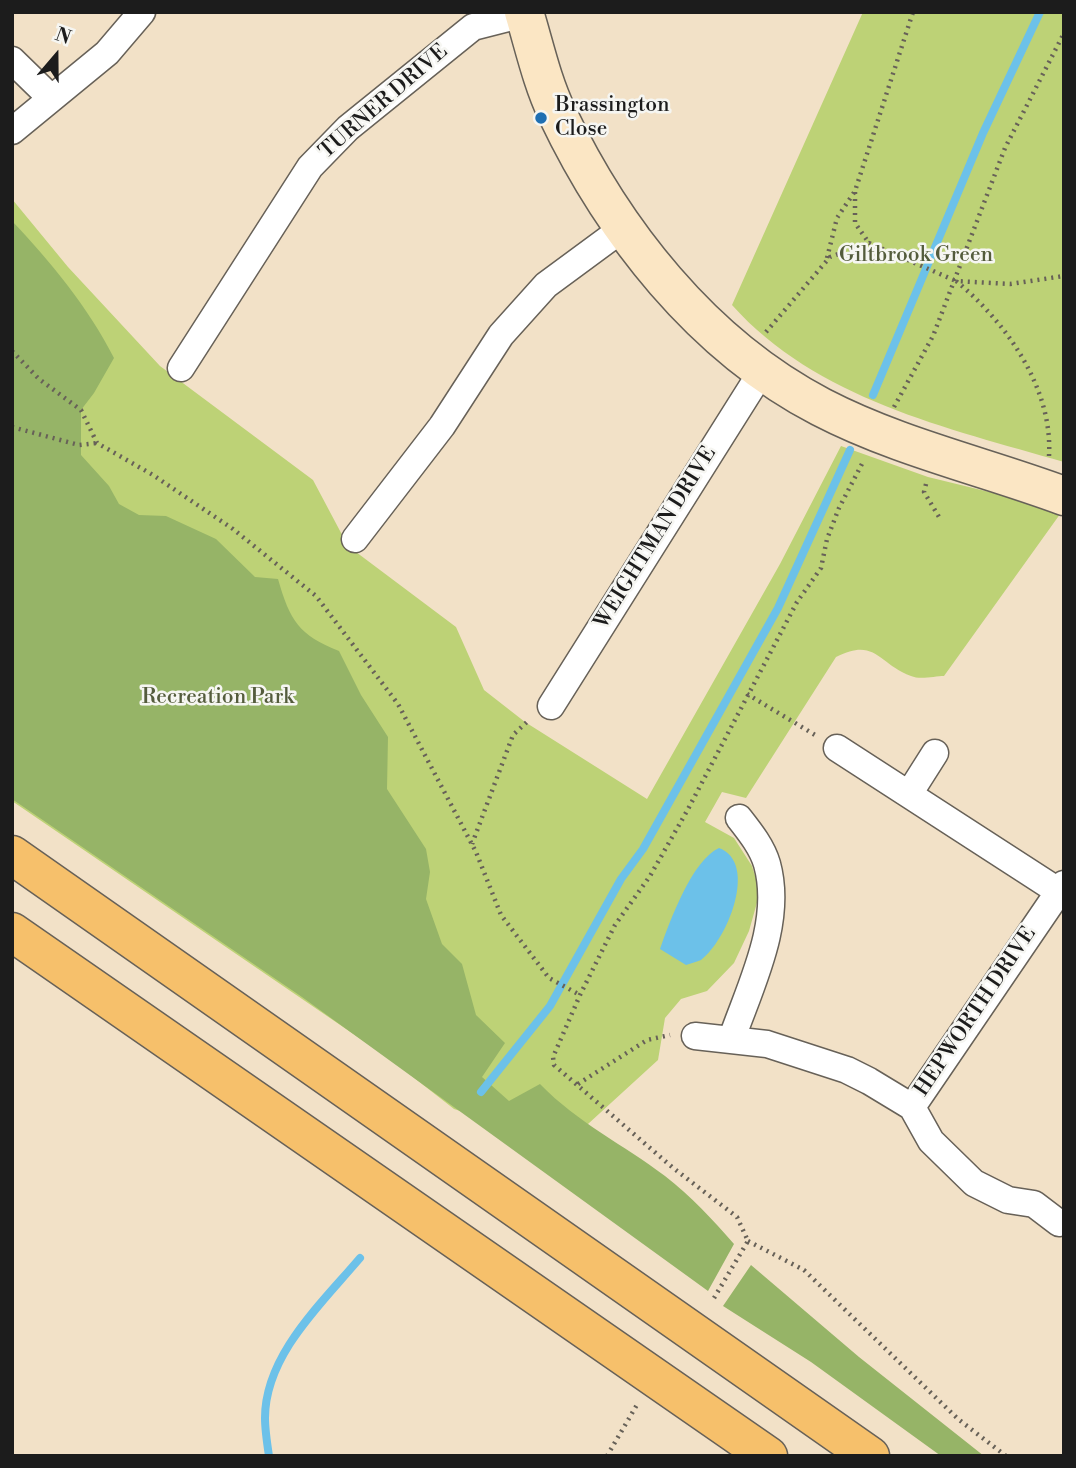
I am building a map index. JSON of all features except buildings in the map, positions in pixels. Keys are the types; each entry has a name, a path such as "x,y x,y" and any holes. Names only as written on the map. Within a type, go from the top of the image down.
{"highway":[{"path":"12,855 870,1456"},
{"path":"12,932 768,1456"}],"street":[{"path":"12,131 107,53 142,12"},
{"path":"524,13 555,110 622,229 719,336 753,364 820,407 936,456 1055,493"},
{"name":"TURNER DRIVE","path":"181,368 310,167 348,128 473,27 524,13"},
{"path":"12,60 51,98"},
{"path":"355,538 442,426 501,335 546,285 622,229"},
{"name":"WEIGHTMAN DRIVE","path":"551,706 753,364"},
{"path":"837,748 1061,887"},
{"path":"909,794 935,753"},
{"path":"732,1038 761,956 773,892 767,862 739,818"},
{"name":"HEPWORTH DRIVE","path":"912,1107 1061,887"},
{"path":"695,1036 767,1044 847,1070 912,1107 931,1141 974,1183 1008,1200 1034,1204 1061,1222"}],"path":[{"path":"825,262 837,218 855,191 912,14 902,12"},
{"path":"1006,1456 958,1419 804,1270 748,1241 737,1217 672,1167 554,1065 553,1057 578,994 615,925 650,876 796,602 821,568 839,508 928,346 956,281 996,170 1022,111 1064,33"},
{"path":"855,191 855,223 869,243 956,281 1010,284 1064,276"},
{"path":"753,364 825,262 830,257 869,243"},
{"path":"956,281 1006,332 1029,368 1048,433 1055,493"},
{"path":"12,351 38,379 81,410 97,443 153,475 233,529 316,596 398,704 472,844 501,915 549,978 578,994"},
{"path":"12,427 79,445 97,443"},
{"path":"747,694 796,723"},
{"path":"472,844 513,735 524,722 551,706"},
{"path":"578,1084 604,1070 647,1040 662,1035"},
{"path":"714,1298 748,1241"},
{"path":"607,1456 638,1403"}],"green space":[{"name":"Giltbrook Green","path":"863,12 1064,12 1064,462 930,422 843,387 803,364 766,337 732,305"},
{"name":"Recreation Park","path":"12,199 68,267 160,366 313,480 348,546 456,627 484,690 525,722 647,799 780,564 841,446 928,477 1063,510 944,676 911,676 869,651 849,652 836,657 746,798 722,792 705,822 734,838 752,866 760,892 749,931 734,963 707,991 681,999 665,1018 658,1060 565,1145 454,1109 390,1059 12,801"},
{"name":"Recreation Park","path":"12,221 68,286 93,321 114,358 81,410 81,455 109,486 119,504 139,515 166,516 216,539 255,577 278,579 287,606 298,625 314,639 339,651 361,695 388,737 387,789 426,849 430,872 426,899 442,944 462,964 476,1015 505,1043 482,1077 509,1101 540,1084 570,1111 649,1164 693,1200 734,1244 708,1291 302,997 12,799"},
{"path":"751,1265 859,1357 984,1456 941,1456 811,1362 723,1306"}],"water":[{"path":"719,848 731,856 737,869 735,902 729,920 711,950 701,960 686,965 660,949 691,878 709,855"}],"waterway":[{"path":"873,395 983,133 1040,12"},
{"path":"481,1092 550,1006 621,879 643,849 778,608 850,450"},
{"path":"269,1456 265,1418 274,1373 298,1331 360,1258"}],"place":[{"name":"Brassington Close","path":"541,118"}]}
